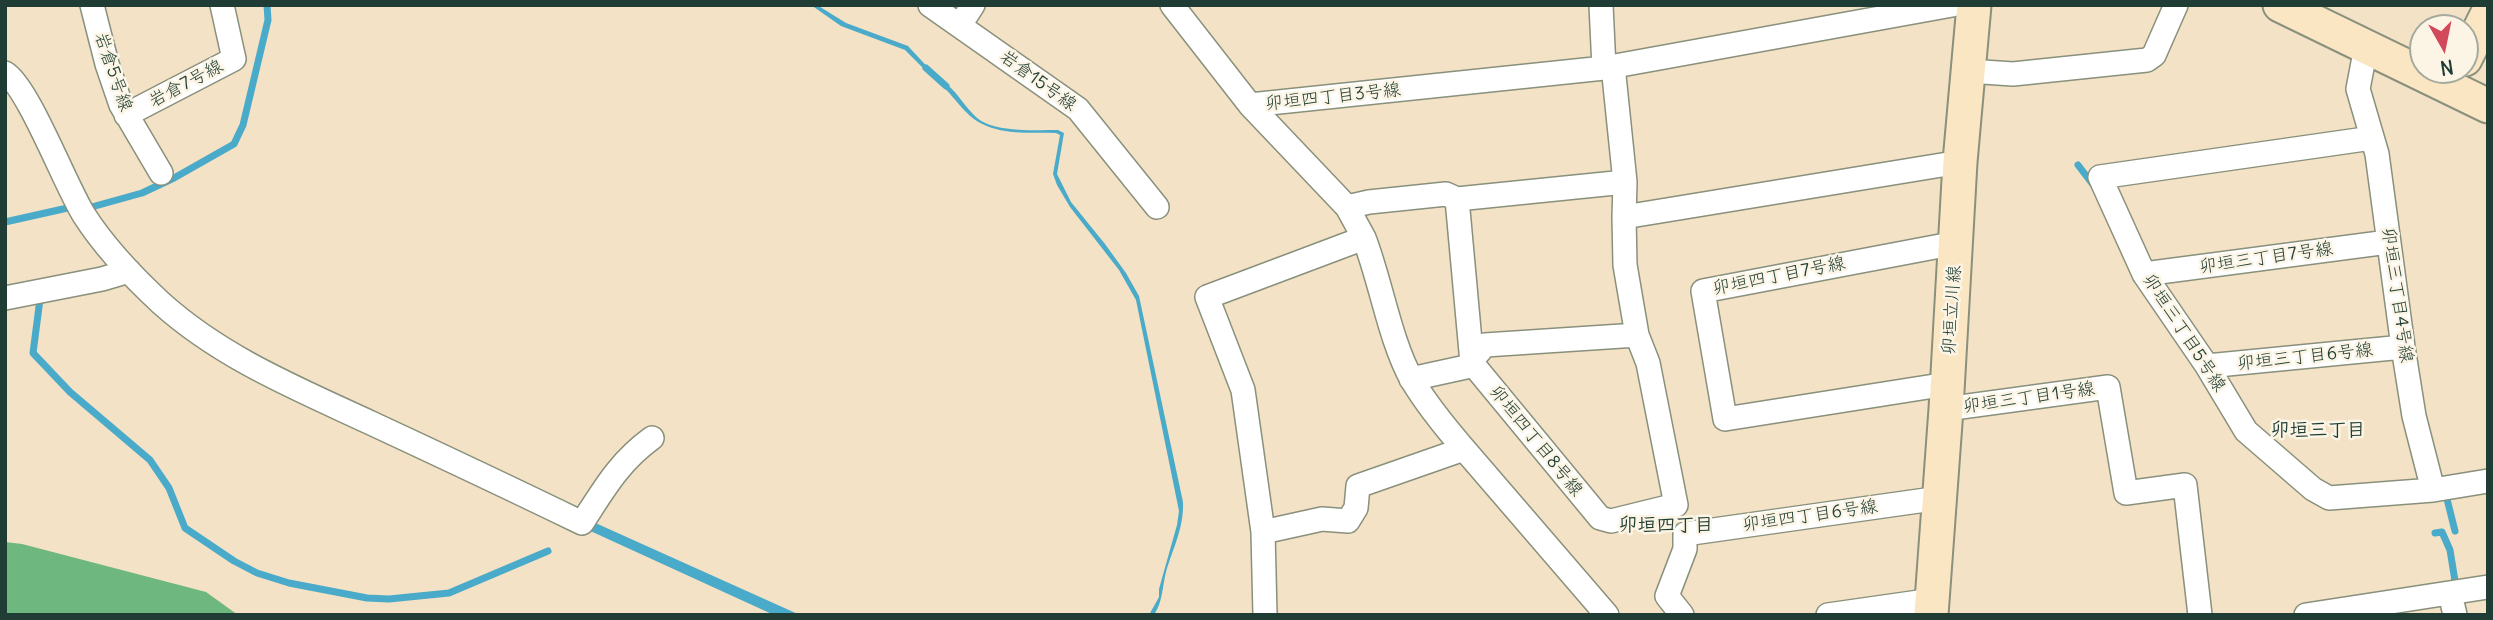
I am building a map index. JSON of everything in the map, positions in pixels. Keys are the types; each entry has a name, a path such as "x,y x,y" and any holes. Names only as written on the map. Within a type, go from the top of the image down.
{"street":[{"name":"岩倉5号線","path":"92,5 107,64 126,115 161,173"},
{"name":"岩倉7号線","path":"126,115 234,59 222,5"},
{"name":"岩倉15号線","path":"930,5 1077,109 1157,207"},
{"path":"960,25 973,5"},
{"path":"1172,5 1251,105"},
{"path":"1601,5 1625,182 1625,265 1637,335 1648,363 1676,505 1685,534 1685,549 1667,596 1682,615"},
{"name":"卯垣四丁目3号線","path":"1251,105 1608,67 1952,5"},
{"name":"卯垣立川線","path":"1932,607 1947,396 1959,162 1975,5"},
{"path":"1968,71 2014,74 2147,60 2154,55 2176,5"},
{"path":"2280,5 2366,47 2409,59"},
{"path":"2479,32 2488,13"},
{"name":"卯垣三丁目4号線","path":"2366,47 2358,89 2377,154 2414,416 2432,490"},
{"path":"5,73 12,77 26,100 66,184 85,216 129,271 172,312 254,369 582,523 613,474 636,449 652,438"},
{"path":"2469,84 2488,106"},
{"name":"卯垣四丁目3号線","path":"1251,105 1347,207 1364,238 1394,336 1412,379 1440,421 1607,615"},
{"name":"卯垣三丁目5号線","path":"2372,138 2100,177 2144,274 2207,366 2246,431 2313,489 2329,498 2432,490"},
{"path":"1624,217 1959,162"},
{"path":"1347,207 1368,202 1446,194 1457,198 1625,182"},
{"path":"1457,198 1472,363"},
{"path":"1265,615 1264,532 1243,390 1207,297 1364,238"},
{"name":"卯垣三丁目7号線","path":"2144,274 2388,242"},
{"name":"卯垣四丁目7号線","path":"1947,396 1725,419 1703,291 1956,243"},
{"path":"5,298 129,271"},
{"path":"1412,379 1466,367 1485,345 1637,335"},
{"name":"卯垣三丁目6号線","path":"2207,366 2403,347"},
{"name":"卯垣四丁目8号線","path":"1472,363 1600,518 1611,521 1676,505"},
{"name":"卯垣三丁目1号線","path":"1947,396 2108,387 2126,493 2185,485 2200,615"},
{"path":"1264,532 1322,519 1348,521 1356,508 1358,486 1464,449"},
{"path":"2432,490 2488,481"},
{"name":"卯垣四丁目6号線","path":"1685,534 1940,498"},
{"path":"2306,615 2453,604 2488,587"},
{"path":"1828,615 1932,607"}],"green space":[{"path":"5,542 22,544 206,592 238,615 5,615"}],"water":[{"path":"811,5 817,5 846,23 908,46 933,73 931,76 905,50 841,26"},
{"path":"941,80 976,117 993,126 1058,130 1064,133 1057,174 1071,202 1126,273 1139,296 1183,502 1180,529 1154,615 1149,615 1159,597 1179,511 1136,300 1119,270 1070,207 1057,185 1053,174 1060,135 1008,132 986,126 966,112 939,83"},
{"path":"591,521 800,615 774,615 586,529"}],"waterway":[{"path":"88,208 142,193 234,144 243,125 268,20 267,5"},
{"path":"926,68 946,86"},
{"path":"2078,165 2094,186"},
{"path":"5,222 72,207"},
{"path":"40,299 33,353 70,392 150,460 169,488 185,528 257,573 289,583 367,598 389,599 449,593 548,551"},
{"path":"2446,495 2455,531"},
{"path":"2435,533 2442,532 2450,550 2456,587"}],"district":[{"name":"卯垣三丁目","path":"2318,431"},
{"name":"卯垣四丁目","path":"1666,526"}]}
